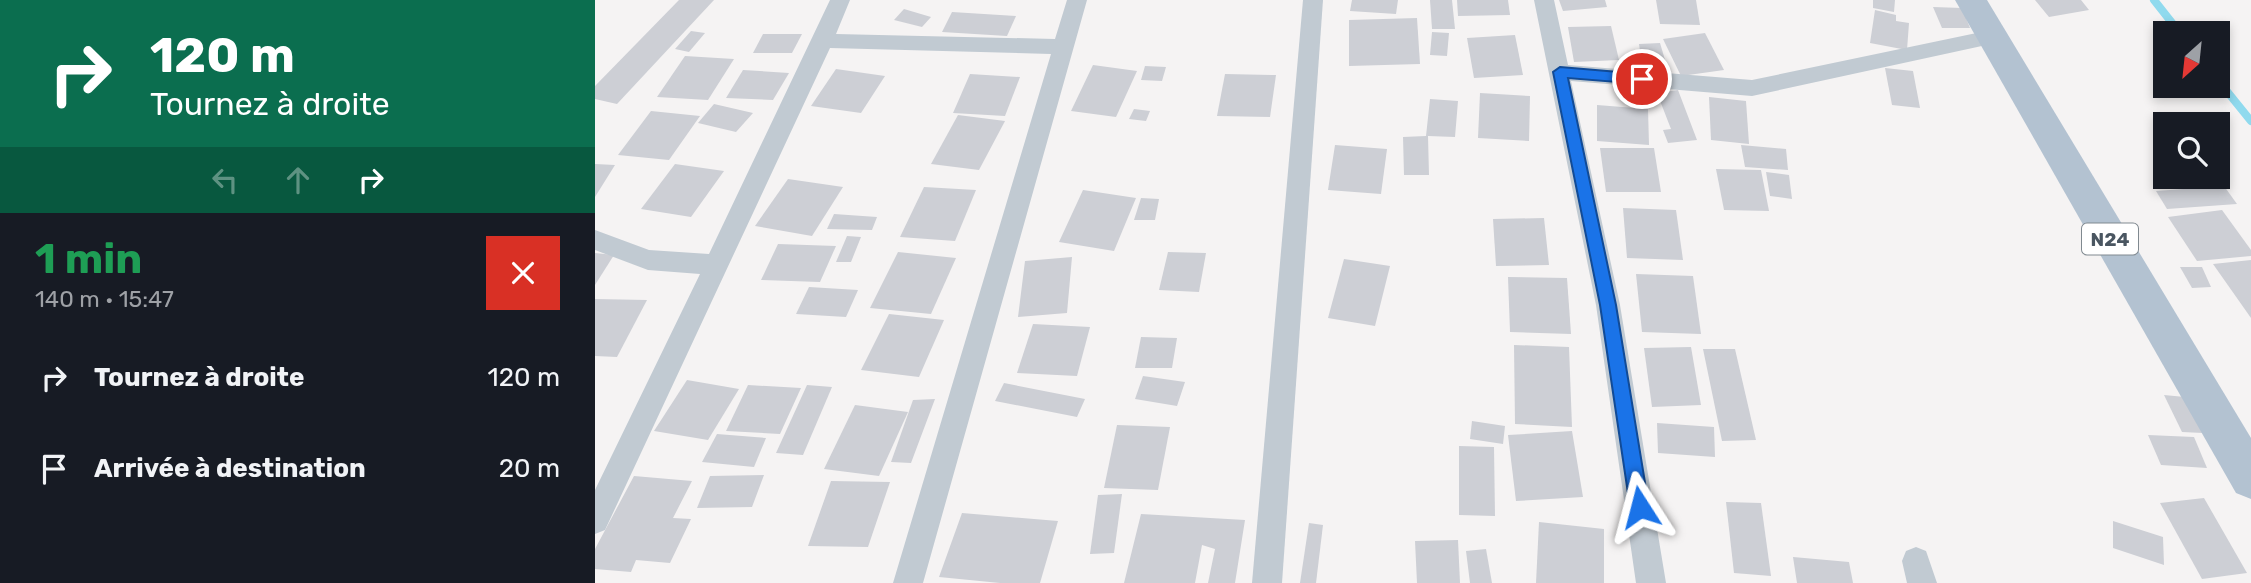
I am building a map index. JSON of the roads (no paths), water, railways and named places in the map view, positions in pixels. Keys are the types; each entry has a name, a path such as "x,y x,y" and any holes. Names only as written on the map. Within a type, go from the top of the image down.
{"main road":[{"name":"N24","path":"1971,0 2251,478"}],"street":[{"path":"595,520 823,41 839,0"},
{"path":"908,583 1077,0"},
{"path":"1267,583 1313,0"},
{"path":"1544,0 1608,305 1651,583"},
{"path":"1560,72 1752,88 1991,37"},
{"path":"823,41 1063,47"},
{"path":"595,240 648,260 717,265"}],"waterway":[{"path":"2154,0 2171,21"},
{"path":"2230,95 2251,121"}]}
